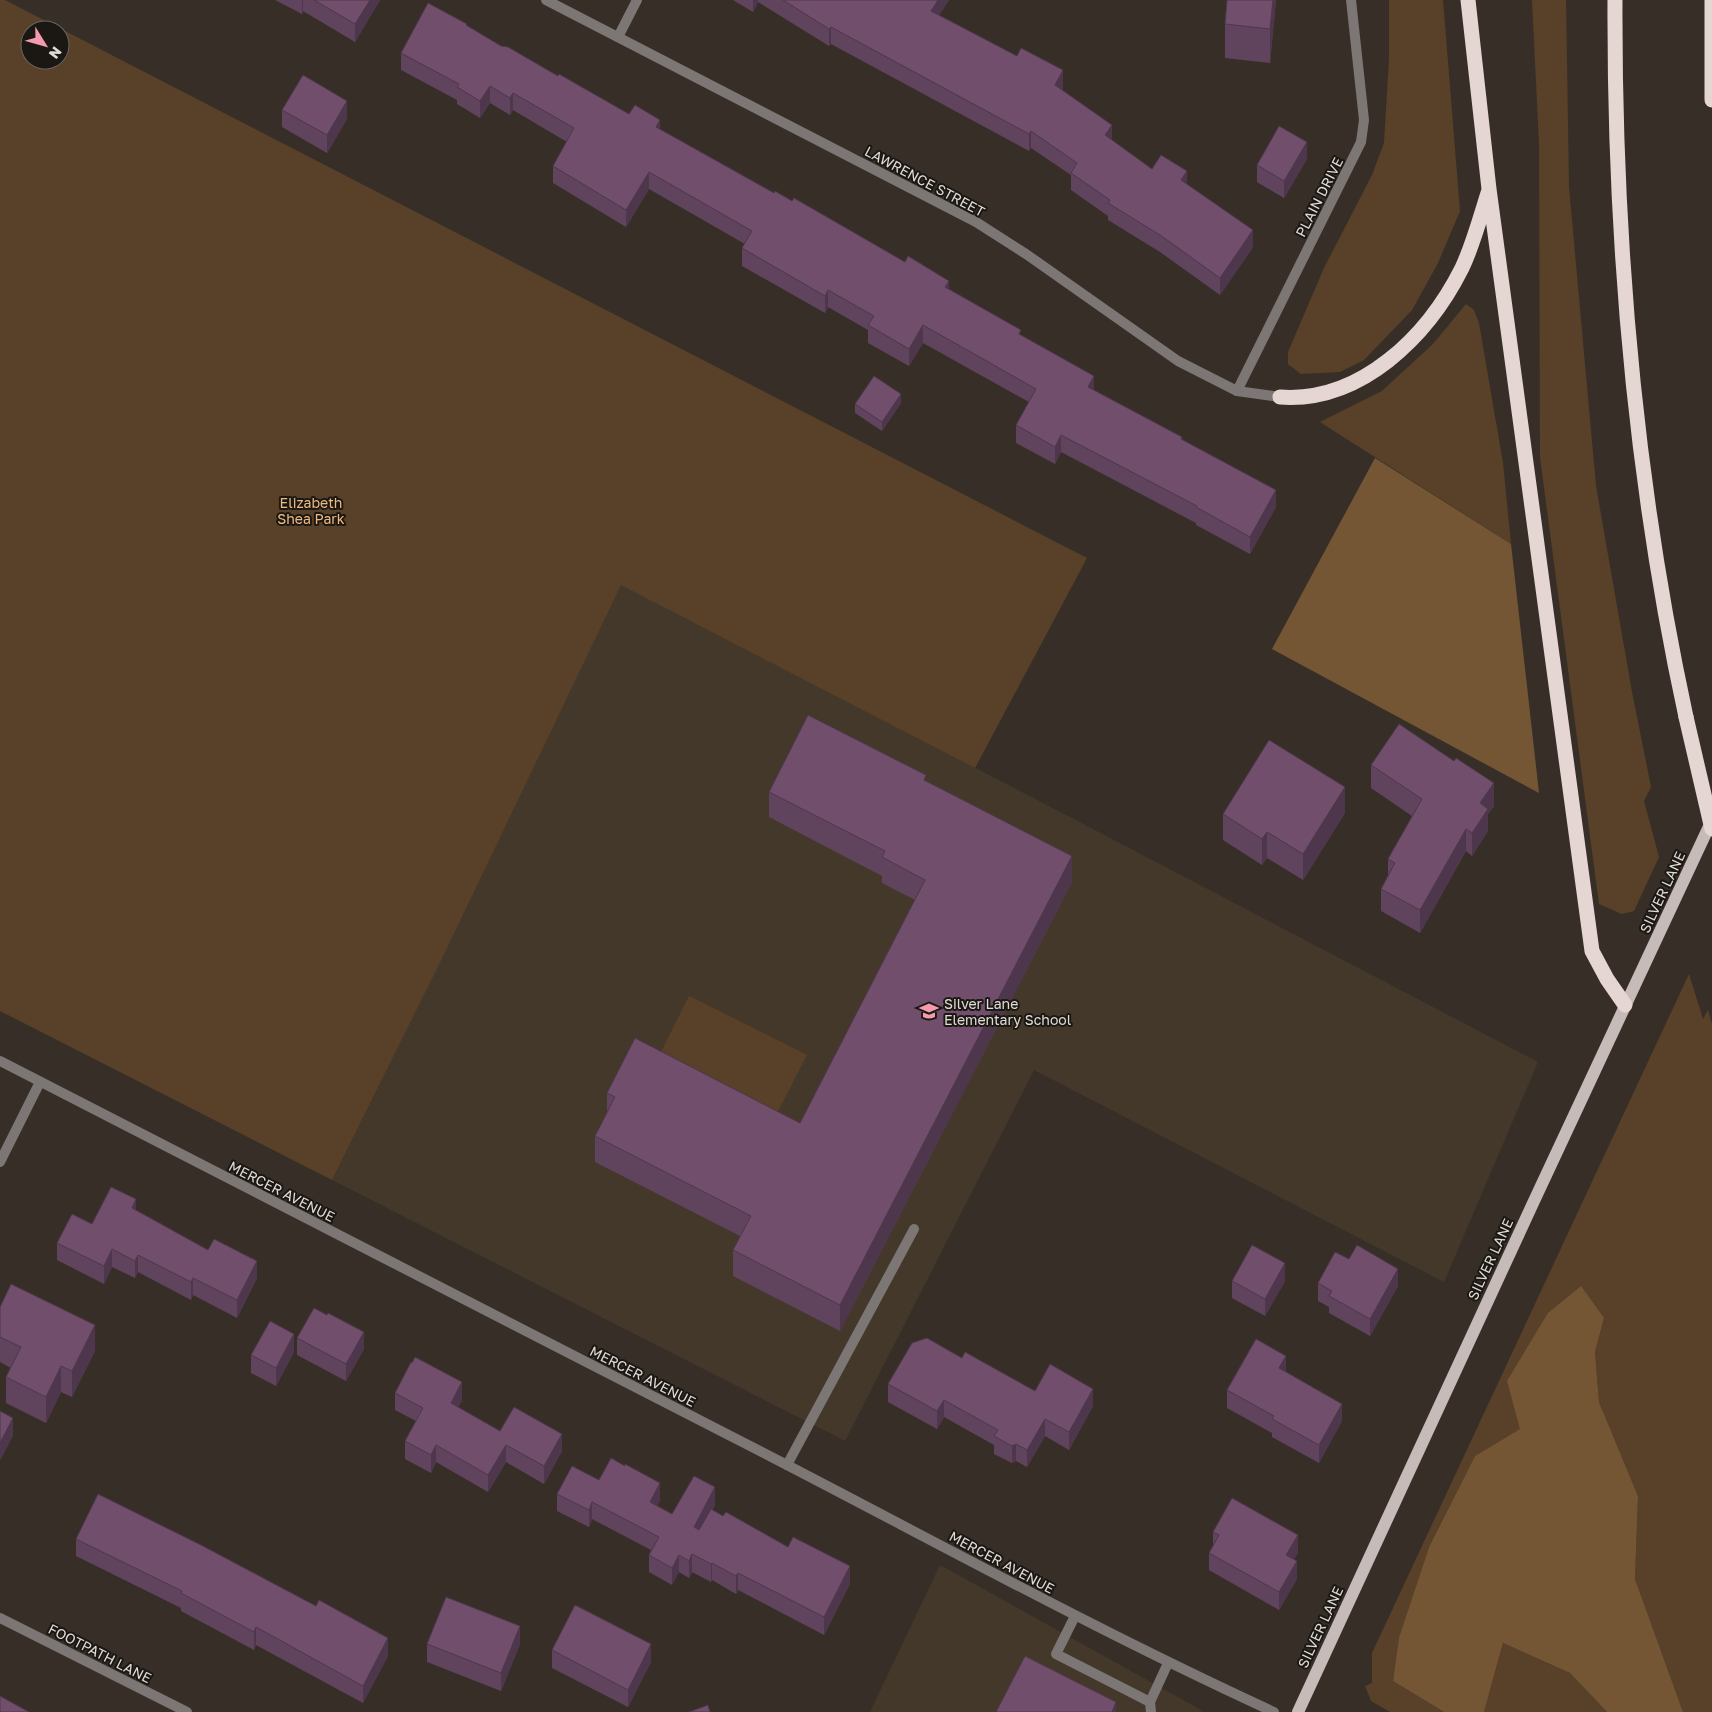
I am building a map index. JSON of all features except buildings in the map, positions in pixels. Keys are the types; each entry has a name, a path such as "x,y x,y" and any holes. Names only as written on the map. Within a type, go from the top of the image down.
{"highway":[{"path":"1468,0 1489,189 1592,950 1607,979 1625,1005"},
{"path":"1615,0 1615,106 1618,172 1633,380 1655,552 1674,662 1712,829"},
{"path":"1712,0 1712,100"},
{"path":"1280,398 1318,395 1348,385 1379,368 1409,343 1434,313 1462,268 1489,189"}],"main road":[{"name":"SILVER LANE","path":"1298,1712 1712,820"}],"street":[{"name":"LAWRENCE STREET","path":"546,0 976,222 1026,254 1178,361 1236,391 1280,398"},
{"path":"618,37 637,0"},
{"name":"PLAIN DRIVE","path":"1236,391 1361,142 1364,120 1350,0"},
{"name":"MERCER AVENUE","path":"0,1061 787,1465 1075,1616 1168,1663 1274,1712"},
{"path":"0,1162 40,1082"},
{"path":"787,1465 914,1229"},
{"path":"1075,1616 1056,1654 1150,1707 1168,1663"},
{"name":"FOOTPATH LANE","path":"0,1618 187,1712"}],"shaded area":[{"path":"1375,458 1511,544 1539,793 1272,649"},
{"name":"Silver Lane Elementary School","path":"621,584 1538,1062 1444,1282 1034,1070 845,1441 332,1180 441,961"},
{"path":"1581,1286 1604,1318 1595,1352 1599,1402 1638,1496 1635,1579 1683,1712 1607,1712 1570,1673 1503,1643 1484,1712 1444,1712 1393,1681 1399,1637 1429,1547 1475,1456 1520,1429 1507,1381 1548,1313"},
{"path":"940,1565 1201,1710 1203,1712 870,1712"}],"green space":[{"name":"Elizabeth Shea Park","path":"0,0 5,0 44,20 20,20 20,70 70,70 70,34 1087,558 975,768 621,585 441,961 332,1180 0,1011"},
{"path":"1389,0 1443,0 1460,211 1438,263 1412,310 1364,360 1340,372 1301,374 1288,364 1288,352 1324,268 1372,175 1384,143 1389,59"},
{"path":"1532,0 1566,0 1569,187 1596,486 1632,692 1651,787 1644,801 1659,857 1634,911 1622,914 1599,904 1540,457 1539,143"},
{"path":"1466,304 1474,310 1479,323 1503,463 1511,544 1320,422 1382,391 1433,344"},
{"path":"1689,974 1703,1019 1708,1010 1712,1024 1712,1712 1683,1712 1635,1579 1638,1496 1599,1402 1595,1352 1604,1318 1521,1429 1475,1456 1429,1547 1399,1637 1393,1681 1444,1712 1390,1712 1371,1701 1365,1686 1372,1683 1372,1653"},
{"path":"689,996 807,1055 770,1127 653,1068"},
{"path":"1503,1643 1570,1673 1607,1712 1484,1712"}],"place":[{"name":"Silver Lane Elementary School","path":"929,1011"}]}
